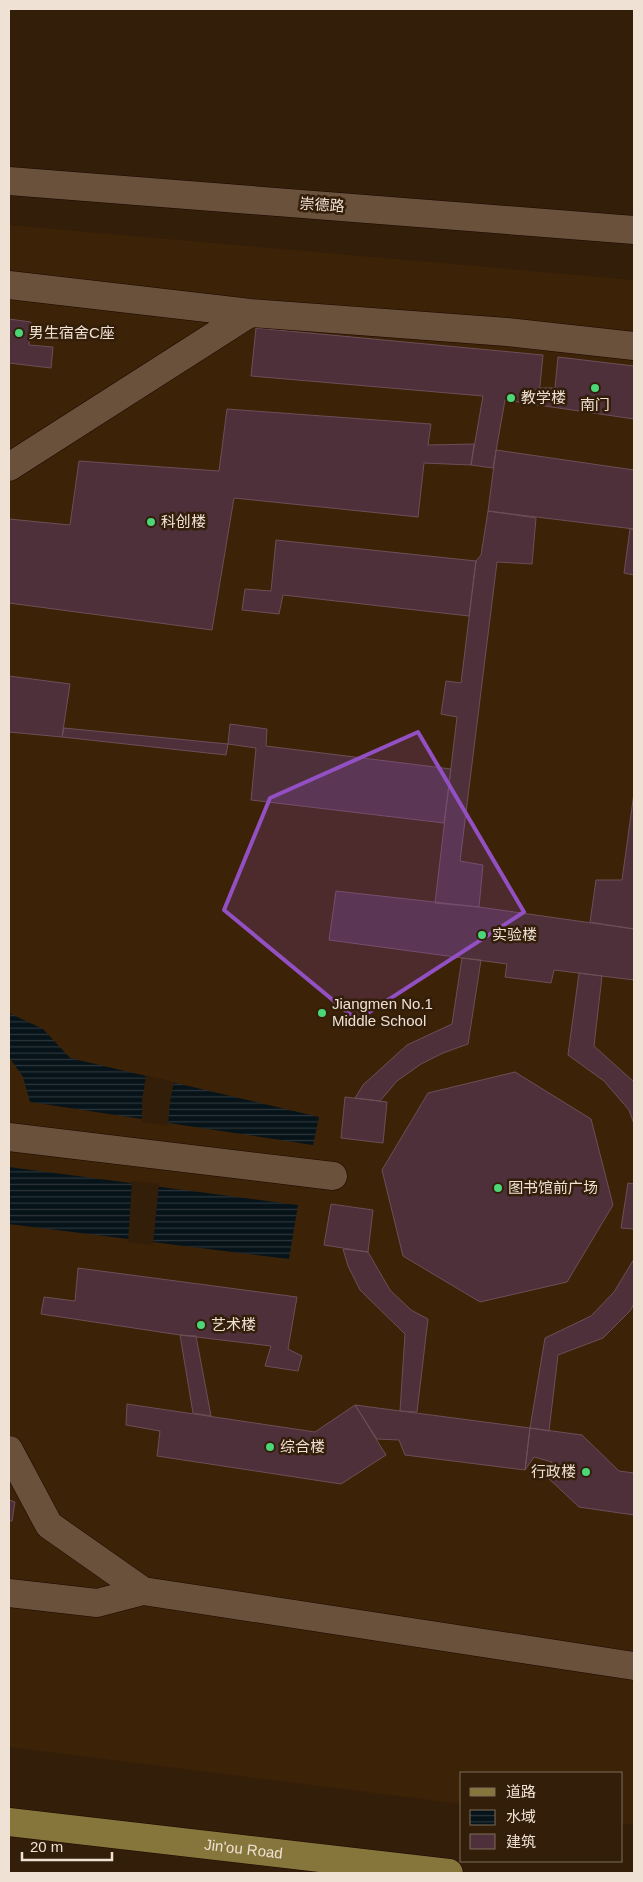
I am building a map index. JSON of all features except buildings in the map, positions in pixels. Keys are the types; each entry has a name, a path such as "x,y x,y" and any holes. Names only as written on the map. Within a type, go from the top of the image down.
{"main road":[{"name":"Jin'ou Road","path":"9,1822 449,1873"}],"street":[{"name":"崇德路","path":"9,181 634,230"},
{"path":"9,285 250,313 508,332 634,346"},
{"path":"9,467 250,313"},
{"path":"9,1137 333,1176"},
{"path":"9,1450 49,1525 143,1591"},
{"path":"9,1593 97,1603 143,1591 634,1666"}],"highlighted area":[{"path":"418,732 524,912 357,1020 224,910 270,798"}],"shaded area":[{"name":"Jiangmen No.1 Middle School","path":"9,225 634,280 634,1825 623,1824 623,1772 460,1772 460,1804 9,1747"}],"water":[{"path":"9,1013 43,1029 70,1058 319,1117 313,1145 30,1102 23,1077 9,1057"},
{"path":"9,1167 298,1205 289,1259 9,1224"}],"pier":[{"path":"146,1076 174,1082 168,1126 142,1122 142,1100"},
{"path":"132,1181 159,1184 153,1245 128,1242"}],"place":[{"name":"男生宿舍C座","path":"19,333"},
{"name":"南门","path":"595,388"},
{"name":"教学楼","path":"511,398"},
{"name":"科创楼","path":"151,522"},
{"name":"实验楼","path":"482,935"},
{"name":"Jiangmen No.1 Middle School","path":"322,1013"},
{"name":"图书馆前广场","path":"498,1188"},
{"name":"艺术楼","path":"201,1325"},
{"name":"综合楼","path":"270,1447"},
{"name":"行政楼","path":"586,1472"}]}
